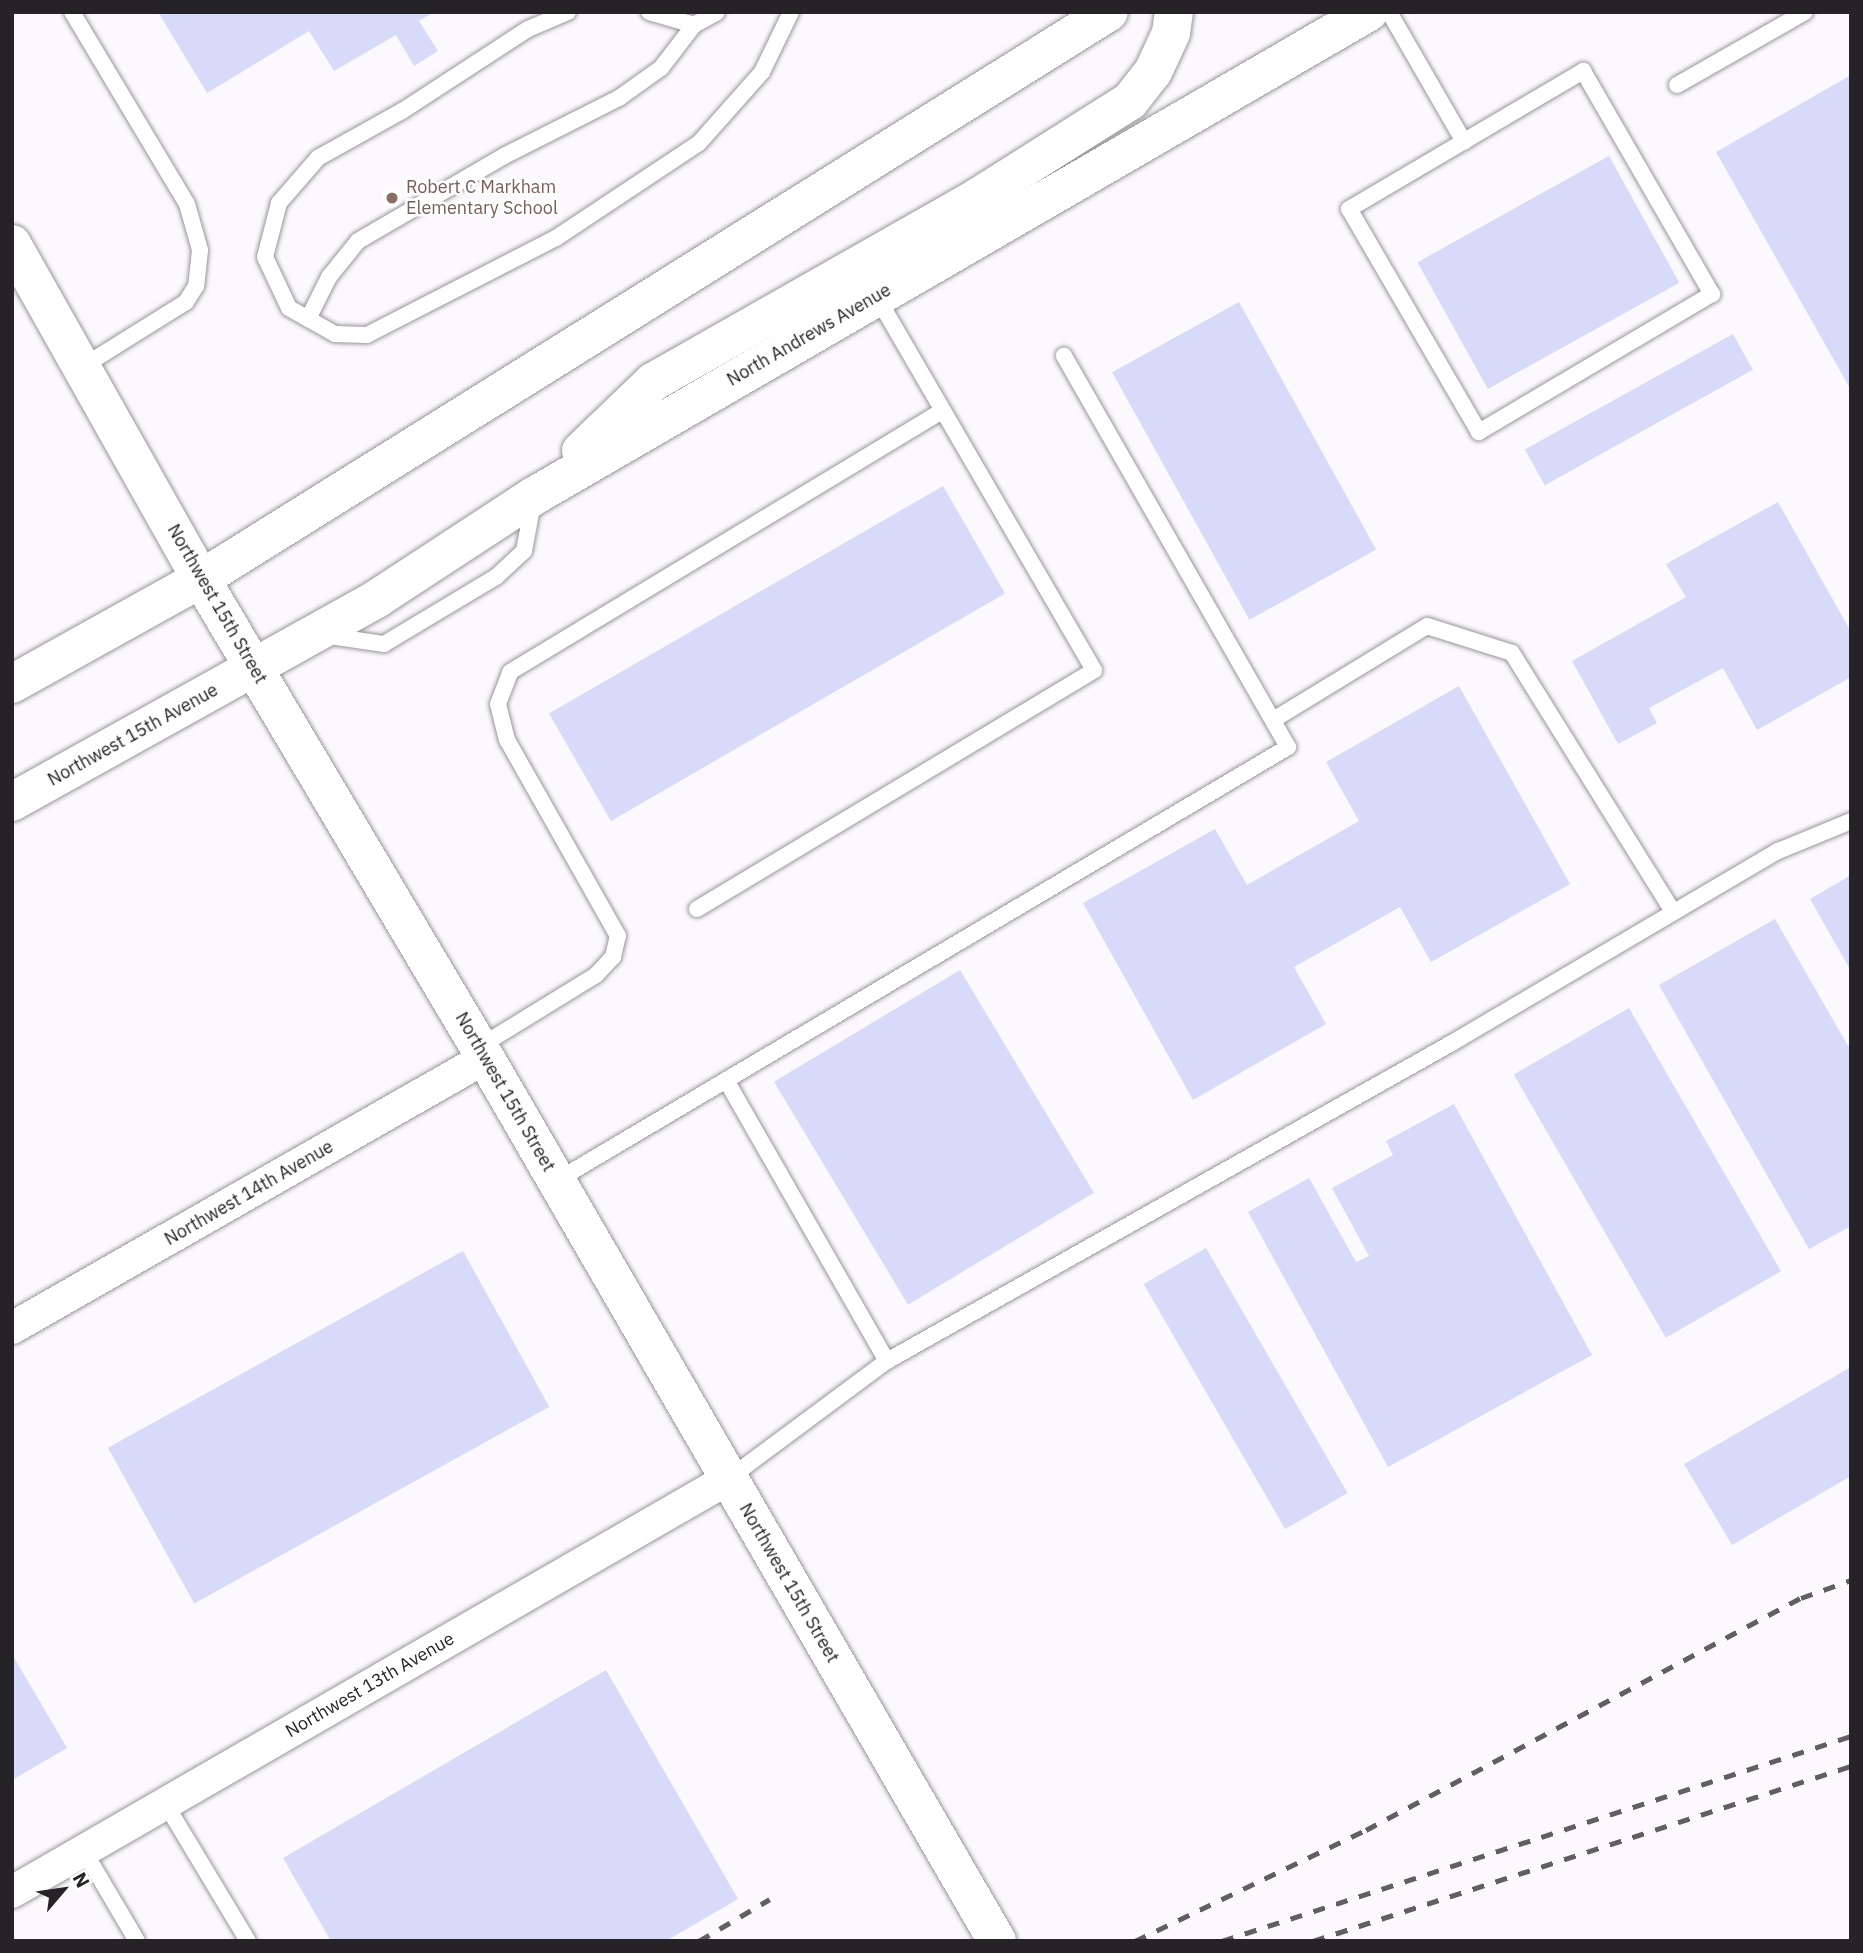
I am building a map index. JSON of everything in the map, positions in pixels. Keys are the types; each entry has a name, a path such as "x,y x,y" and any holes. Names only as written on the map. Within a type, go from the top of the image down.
{"street":[{"path":"18,679 201,579 1109,12"},
{"path":"534,496 653,382 978,197 1130,101 1153,72 1171,33 1174,12"},
{"name":"North Andrews Avenue","path":"253,667 377,598 534,496 1369,12"},
{"name":"Northwest 15th Street","path":"12,244 201,579 482,1052 997,1941"},
{"name":"Northwest 15th Avenue","path":"12,802 253,667"},
{"name":"Northwest 14th Avenue","path":"12,1328 482,1052"},
{"name":"Northwest 13th Avenue","path":"12,1892 728,1479"}],"lane":[{"path":"72,12 187,204 200,250 196,286 186,302 82,367"},
{"path":"568,12 528,29 402,111 317,158 279,203 265,257 289,308 335,334 367,335 556,238 699,143 762,72 791,12"},
{"path":"649,12 694,24"},
{"path":"308,319 328,276 358,241 504,156 619,99 661,68 694,24 717,12"},
{"path":"1389,12 1464,142"},
{"path":"1677,85 1805,12"},
{"path":"1583,71 1712,294 1479,432 1349,209 1464,142 1583,71"},
{"path":"697,909 1094,670 876,296"},
{"path":"556,1181 1288,747 1065,356"},
{"path":"482,1052 596,975 612,957 618,936 507,740 498,705 510,672 942,411"},
{"path":"1273,720 1427,626 1511,653 1673,912"},
{"path":"728,1479 887,1361 1450,1044 1778,851 1851,821"},
{"path":"726,1080 887,1361"},
{"path":"165,1803 248,1941"},
{"path":"84,1851 137,1941"}],"building":[{"path":"158,12 434,12 419,21 438,51 414,66 396,35 334,71 309,31 207,93"},
{"path":"1851,75 1851,390 1716,152"},
{"path":"1609,156 1679,283 1488,389 1417,262"},
{"path":"1239,302 1376,550 1249,620 1112,372"},
{"path":"1733,334 1753,370 1545,485 1525,449"},
{"path":"943,486 1005,593 611,821 549,714"},
{"path":"1778,502 1851,632 1851,677 1757,730 1723,668 1649,708 1657,723 1618,744 1572,661 1686,597 1666,564"},
{"path":"1459,686 1570,884 1431,962 1400,907 1294,967 1326,1024 1193,1100 1083,903 1215,829 1247,885 1359,821 1326,762"},
{"path":"1851,875 1851,971 1810,899"},
{"path":"1775,919 1851,1051 1851,1226 1809,1249 1659,985"},
{"path":"960,970 1094,1193 908,1305 774,1082"},
{"path":"1629,1008 1781,1271 1666,1338 1514,1074"},
{"path":"1454,1104 1592,1355 1388,1467 1248,1212 1309,1178 1356,1262 1369,1256 1332,1188 1393,1155 1386,1141"},
{"path":"1206,1248 1348,1493 1285,1529 1144,1284"},
{"path":"463,1251 549,1407 194,1604 108,1448"},
{"path":"1851,1367 1851,1476 1732,1545 1684,1464"},
{"path":"12,1654 67,1748 12,1780"},
{"path":"606,1670 738,1899 666,1941 331,1941 283,1858"}],"railway":[{"path":"1135,1941 1366,1830 1801,1598 1851,1580"},
{"path":"1222,1941 1851,1736"},
{"path":"1313,1941 1851,1766"},
{"path":"699,1941 770,1899"}],"place":[{"name":"Robert C Markham Elementary School","path":"392,198"}]}
